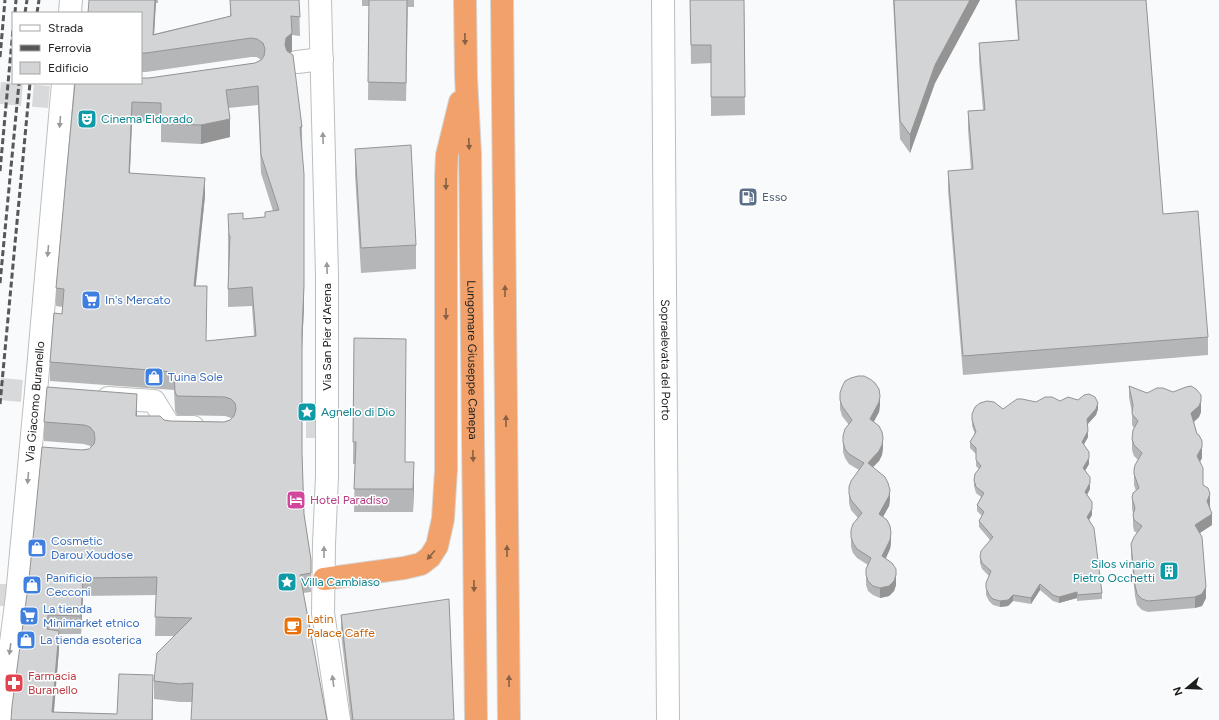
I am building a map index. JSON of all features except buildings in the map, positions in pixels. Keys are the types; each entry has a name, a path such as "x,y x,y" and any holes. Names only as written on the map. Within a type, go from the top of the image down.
{"highway":[{"name":"Lungomare Giuseppe Canepa","path":"465,0 466,77 470,153 476,720"},
{"path":"502,0 509,720"},
{"path":"324,579 404,568 421,564 430,557 437,546 443,519 446,470 447,155 466,77"}],"street":[{"path":"70,12 71,0"},
{"name":"Via San Pier d'Arena","path":"320,0 327,282 327,419 323,612 339,720"},
{"name":"Sopraelevata del Porto","path":"663,0 668,720"},
{"path":"297,62 322,59"},
{"name":"Via Giacomo Buranello","path":"1,720 14,596 40,453 37,392 63,90"},
{"path":"91,396 154,401 170,427 209,428"}],"tunnel":[{"path":"0,93 49,97"},
{"path":"0,389 22,391"},
{"path":"273,427 327,427"},
{"path":"0,595 10,595"}],"railway":[{"path":"0,57 5,0"},
{"path":"15,12 16,0"},
{"path":"25,12 27,0"},
{"path":"37,12 39,0"},
{"path":"0,171 12,40"},
{"path":"0,283 19,84"},
{"path":"0,404 30,84"}],"place":[{"name":"Cinema Eldorado","path":"87,119"},
{"name":"Esso","path":"748,197"},
{"name":"In's Mercato","path":"91,300"},
{"name":"Tuina Sole","path":"154,377"},
{"name":"Agnello di Dio","path":"307,412"},
{"name":"Hotel Paradiso","path":"296,500"},
{"name":"Cosmetic Darou Xoudose","path":"37,548"},
{"name":"Silos vinario Pietro Occhetti","path":"1169,571"},
{"name":"Villa Cambiaso","path":"287,582"},
{"name":"Panificio Cecconi","path":"32,585"},
{"name":"La tienda Minimarket etnico","path":"29,616"},
{"name":"Latin Palace Caffe","path":"293,626"},
{"name":"La tienda esoterica","path":"26,640"},
{"name":"Farmacia Buranello","path":"14,683"}]}
